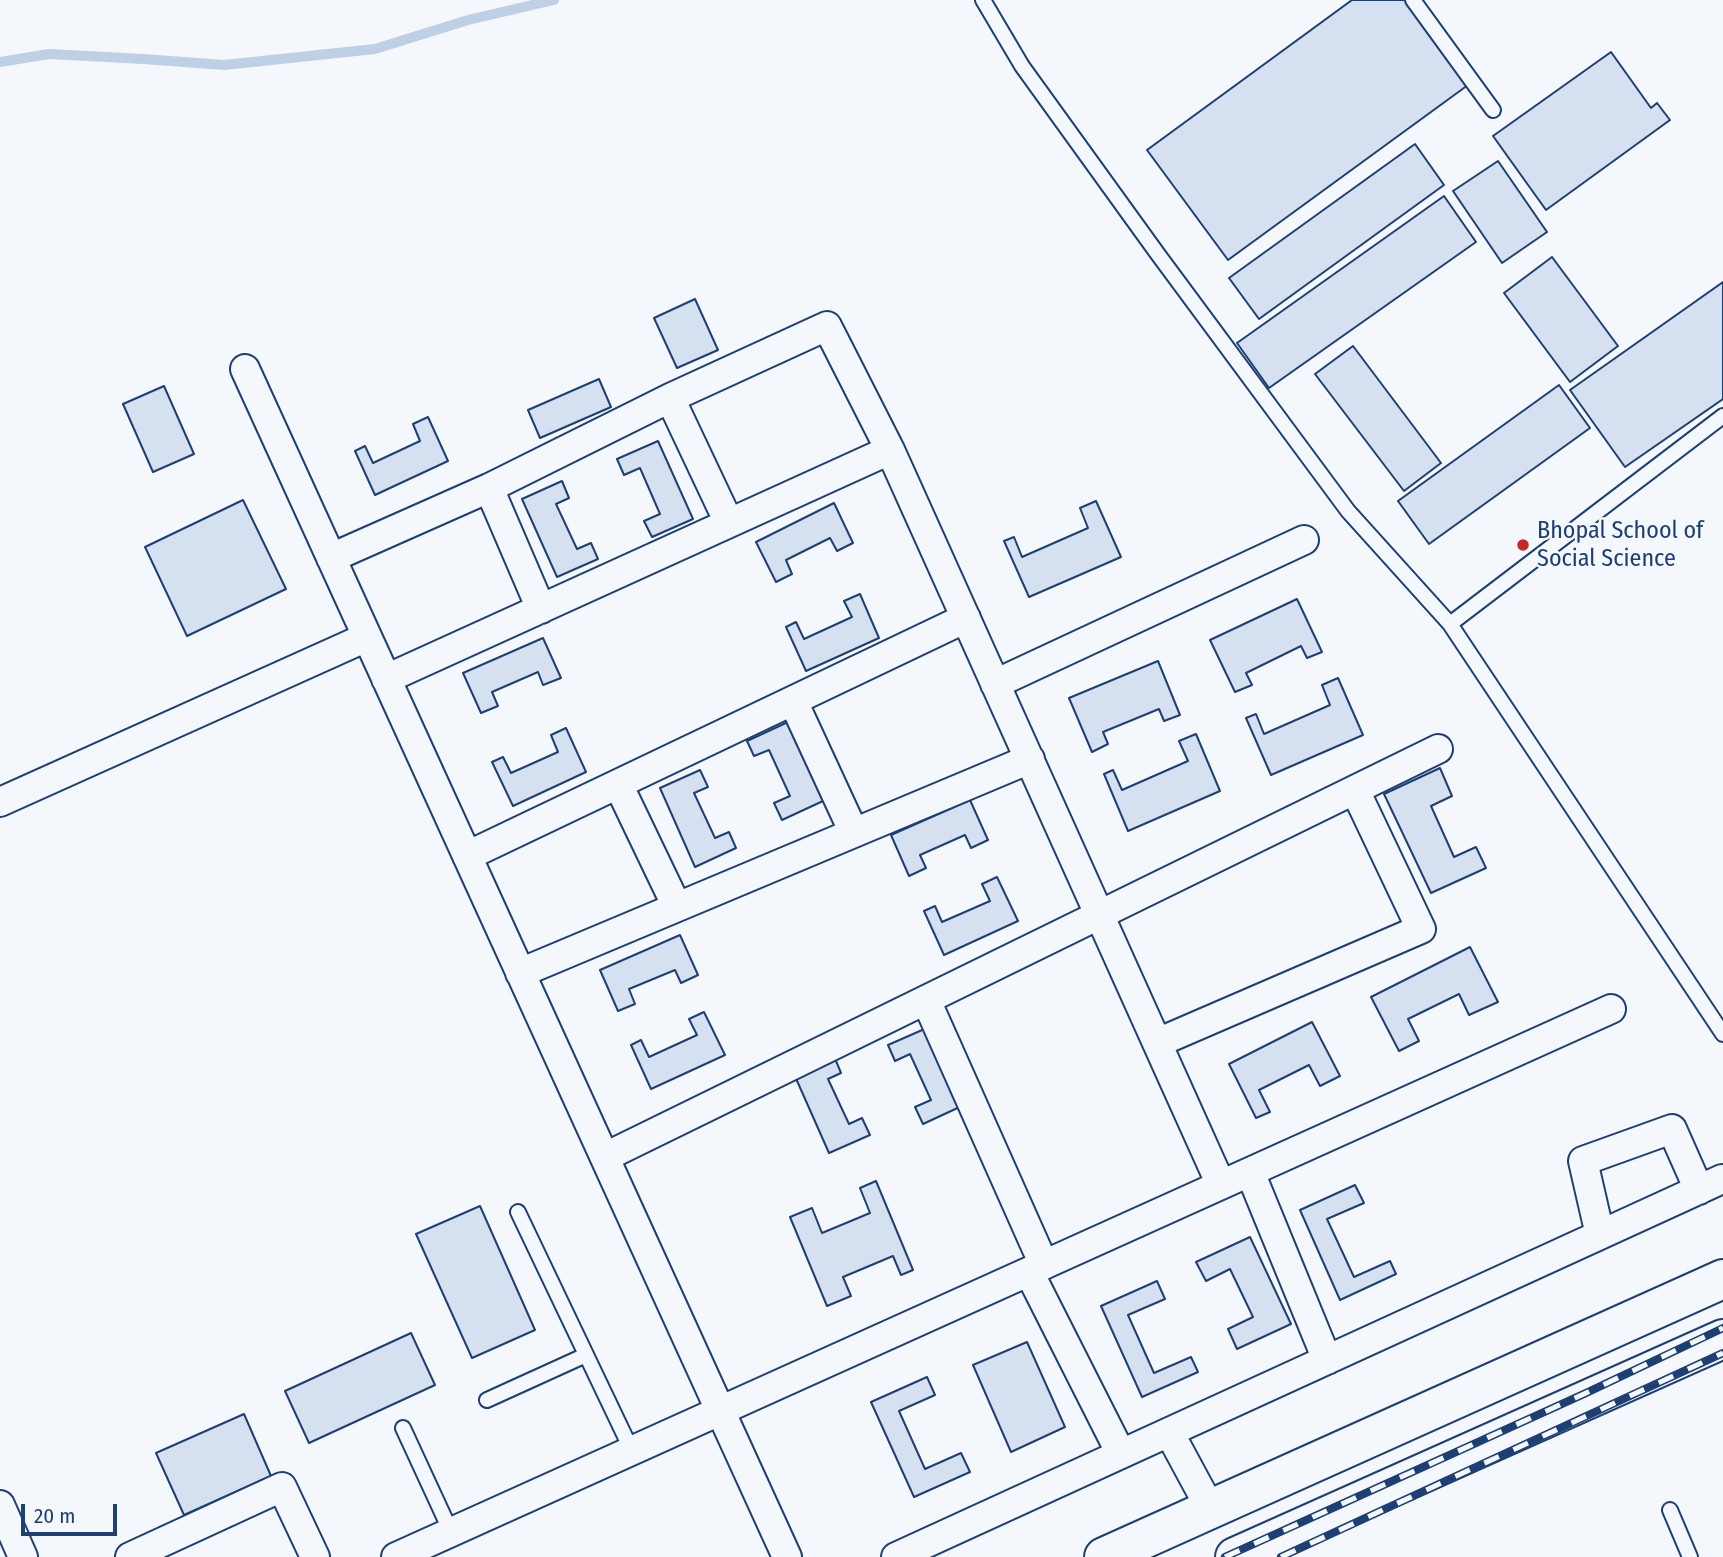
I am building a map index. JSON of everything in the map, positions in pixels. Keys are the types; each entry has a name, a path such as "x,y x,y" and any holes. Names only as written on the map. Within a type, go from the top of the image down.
{"main road":[{"path":"1104,1557 1723,1279"},
{"path":"1235,1557 1723,1339"},
{"path":"1210,1508 1227,1557"}],"street":[{"path":"331,558 489,488 670,398 827,326 890,450 1221,1185"},
{"path":"245,369 787,1557"},
{"path":"670,398 729,523"},
{"path":"386,679 890,450"},
{"path":"489,488 541,608"},
{"path":"996,684 1304,540"},
{"path":"467,856 966,618"},
{"path":"0,802 367,637"},
{"path":"793,701 854,833"},
{"path":"605,1157 1438,749"},
{"path":"520,973 1030,760"},
{"path":"618,784 677,907"},
{"path":"1157,1043 1421,929 1354,790"},
{"path":"926,1000 1036,1268 1121,1454"},
{"path":"396,1557 1611,1009"},
{"path":"896,1557 1327,1360 1600,1235 1711,1184 1672,1129 1583,1161 1600,1235"},
{"path":"1250,1171 1327,1360"},
{"path":"1169,1432 1210,1508"},
{"path":"130,1557 282,1487 315,1557"},
{"path":"0,1505 23,1557"}],"lane":[{"path":"983,0 1022,66 1340,500 1450,624 1723,1034"},
{"path":"1413,0 1493,110"},
{"path":"1450,624 1723,416"},
{"path":"518,1212 632,1451"},
{"path":"487,1400 586,1355"},
{"path":"403,1428 450,1532"},
{"path":"1670,1510 1690,1557"}],"building":[{"path":"1352,0 1405,0 1468,85 1228,260 1147,150"},
{"path":"1611,52 1651,108 1657,103 1670,120 1546,210 1493,136"},
{"path":"1415,144 1444,185 1259,319 1229,278"},
{"path":"1498,161 1547,232 1502,263 1453,191"},
{"path":"1444,196 1476,242 1269,388 1237,343"},
{"path":"1552,257 1618,346 1570,382 1504,293"},
{"path":"1723,282 1723,399 1625,467 1570,390"},
{"path":"695,299 718,350 677,368 654,318"},
{"path":"1353,346 1441,463 1404,491 1315,374"},
{"path":"599,379 611,407 540,438 528,410"},
{"path":"1559,385 1590,428 1429,544 1398,501"},
{"path":"164,386 194,454 153,472 123,404"},
{"path":"428,417 448,461 375,495 355,451 365,446 373,463 420,441 413,424"},
{"path":"658,441 693,519 652,537 644,521 660,514 640,468 624,475 617,459"},
{"path":"562,481 569,498 556,504 577,549 591,543 598,559 557,577 522,499"},
{"path":"243,500 286,589 187,636 145,547"},
{"path":"1096,501 1121,557 1029,597 1004,541 1014,537 1022,557 1088,528 1080,508"},
{"path":"834,503 853,543 837,551 830,538 786,560 792,574 776,582 756,542"},
{"path":"860,594 879,638 806,671 786,627 796,622 804,639 852,617 844,601"},
{"path":"1297,599 1322,652 1307,658 1301,646 1246,673 1252,685 1235,692 1210,640"},
{"path":"543,638 561,678 543,685 538,672 492,692 498,706 481,713 463,673"},
{"path":"1158,661 1180,715 1164,721 1159,709 1103,732 1108,744 1092,752 1069,698"},
{"path":"1338,678 1363,735 1271,775 1246,718 1256,714 1264,734 1330,705 1322,685"},
{"path":"788,722 823,801 782,820 774,803 790,796 769,750 754,756 747,741"},
{"path":"566,728 586,772 513,806 492,762 503,757 511,773 558,752 551,735"},
{"path":"1196,734 1220,791 1128,831 1104,774 1113,770 1122,790 1188,761 1179,741"},
{"path":"1440,768 1452,796 1431,806 1454,857 1476,847 1486,868 1431,893 1384,794"},
{"path":"700,770 708,787 694,793 715,838 729,832 736,848 695,867 660,788"},
{"path":"970,800 988,840 971,848 965,835 920,855 926,868 909,876 891,835"},
{"path":"997,877 1018,921 944,955 924,911 935,906 942,922 990,901 982,884"},
{"path":"680,935 698,975 681,983 675,970 629,989 635,1004 618,1011 600,970"},
{"path":"1470,947 1498,1002 1469,1015 1459,994 1408,1019 1419,1041 1399,1051 1371,997"},
{"path":"704,1012 725,1055 651,1089 631,1045 641,1040 649,1057 697,1035 689,1019"},
{"path":"1312,1022 1340,1076 1320,1086 1309,1065 1259,1090 1270,1112 1256,1118 1229,1064"},
{"path":"929,1027 964,1105 923,1124 915,1107 931,1100 910,1054 895,1061 888,1045"},
{"path":"834,1056 841,1073 828,1079 849,1124 862,1118 870,1135 829,1153 794,1074"},
{"path":"876,1181 913,1270 901,1275 893,1256 843,1277 851,1296 827,1306 790,1217 812,1208 822,1233 870,1213 860,1188"},
{"path":"1355,1185 1364,1203 1327,1219 1354,1277 1390,1261 1396,1274 1340,1300 1300,1210"},
{"path":"480,1206 535,1330 472,1358 416,1234"},
{"path":"1250,1237 1291,1324 1237,1349 1228,1329 1253,1317 1230,1269 1206,1281 1196,1262"},
{"path":"1157,1281 1165,1299 1128,1315 1154,1373 1191,1357 1198,1372 1142,1397 1101,1306"},
{"path":"411,1333 435,1385 309,1443 285,1391"},
{"path":"1027,1342 1065,1427 1011,1452 973,1365"},
{"path":"927,1377 935,1395 899,1411 925,1469 961,1453 970,1472 914,1497 871,1402"},
{"path":"244,1414 271,1476 184,1515 156,1453"}],"waterway":[{"path":"0,62 49,54 224,65 375,49 468,20 554,0"}],"railway":[{"path":"1225,1557 1723,1328"},
{"path":"1281,1557 1723,1353"}],"place":[{"name":"Bhopal School of Social Science","path":"1523,545"}]}
